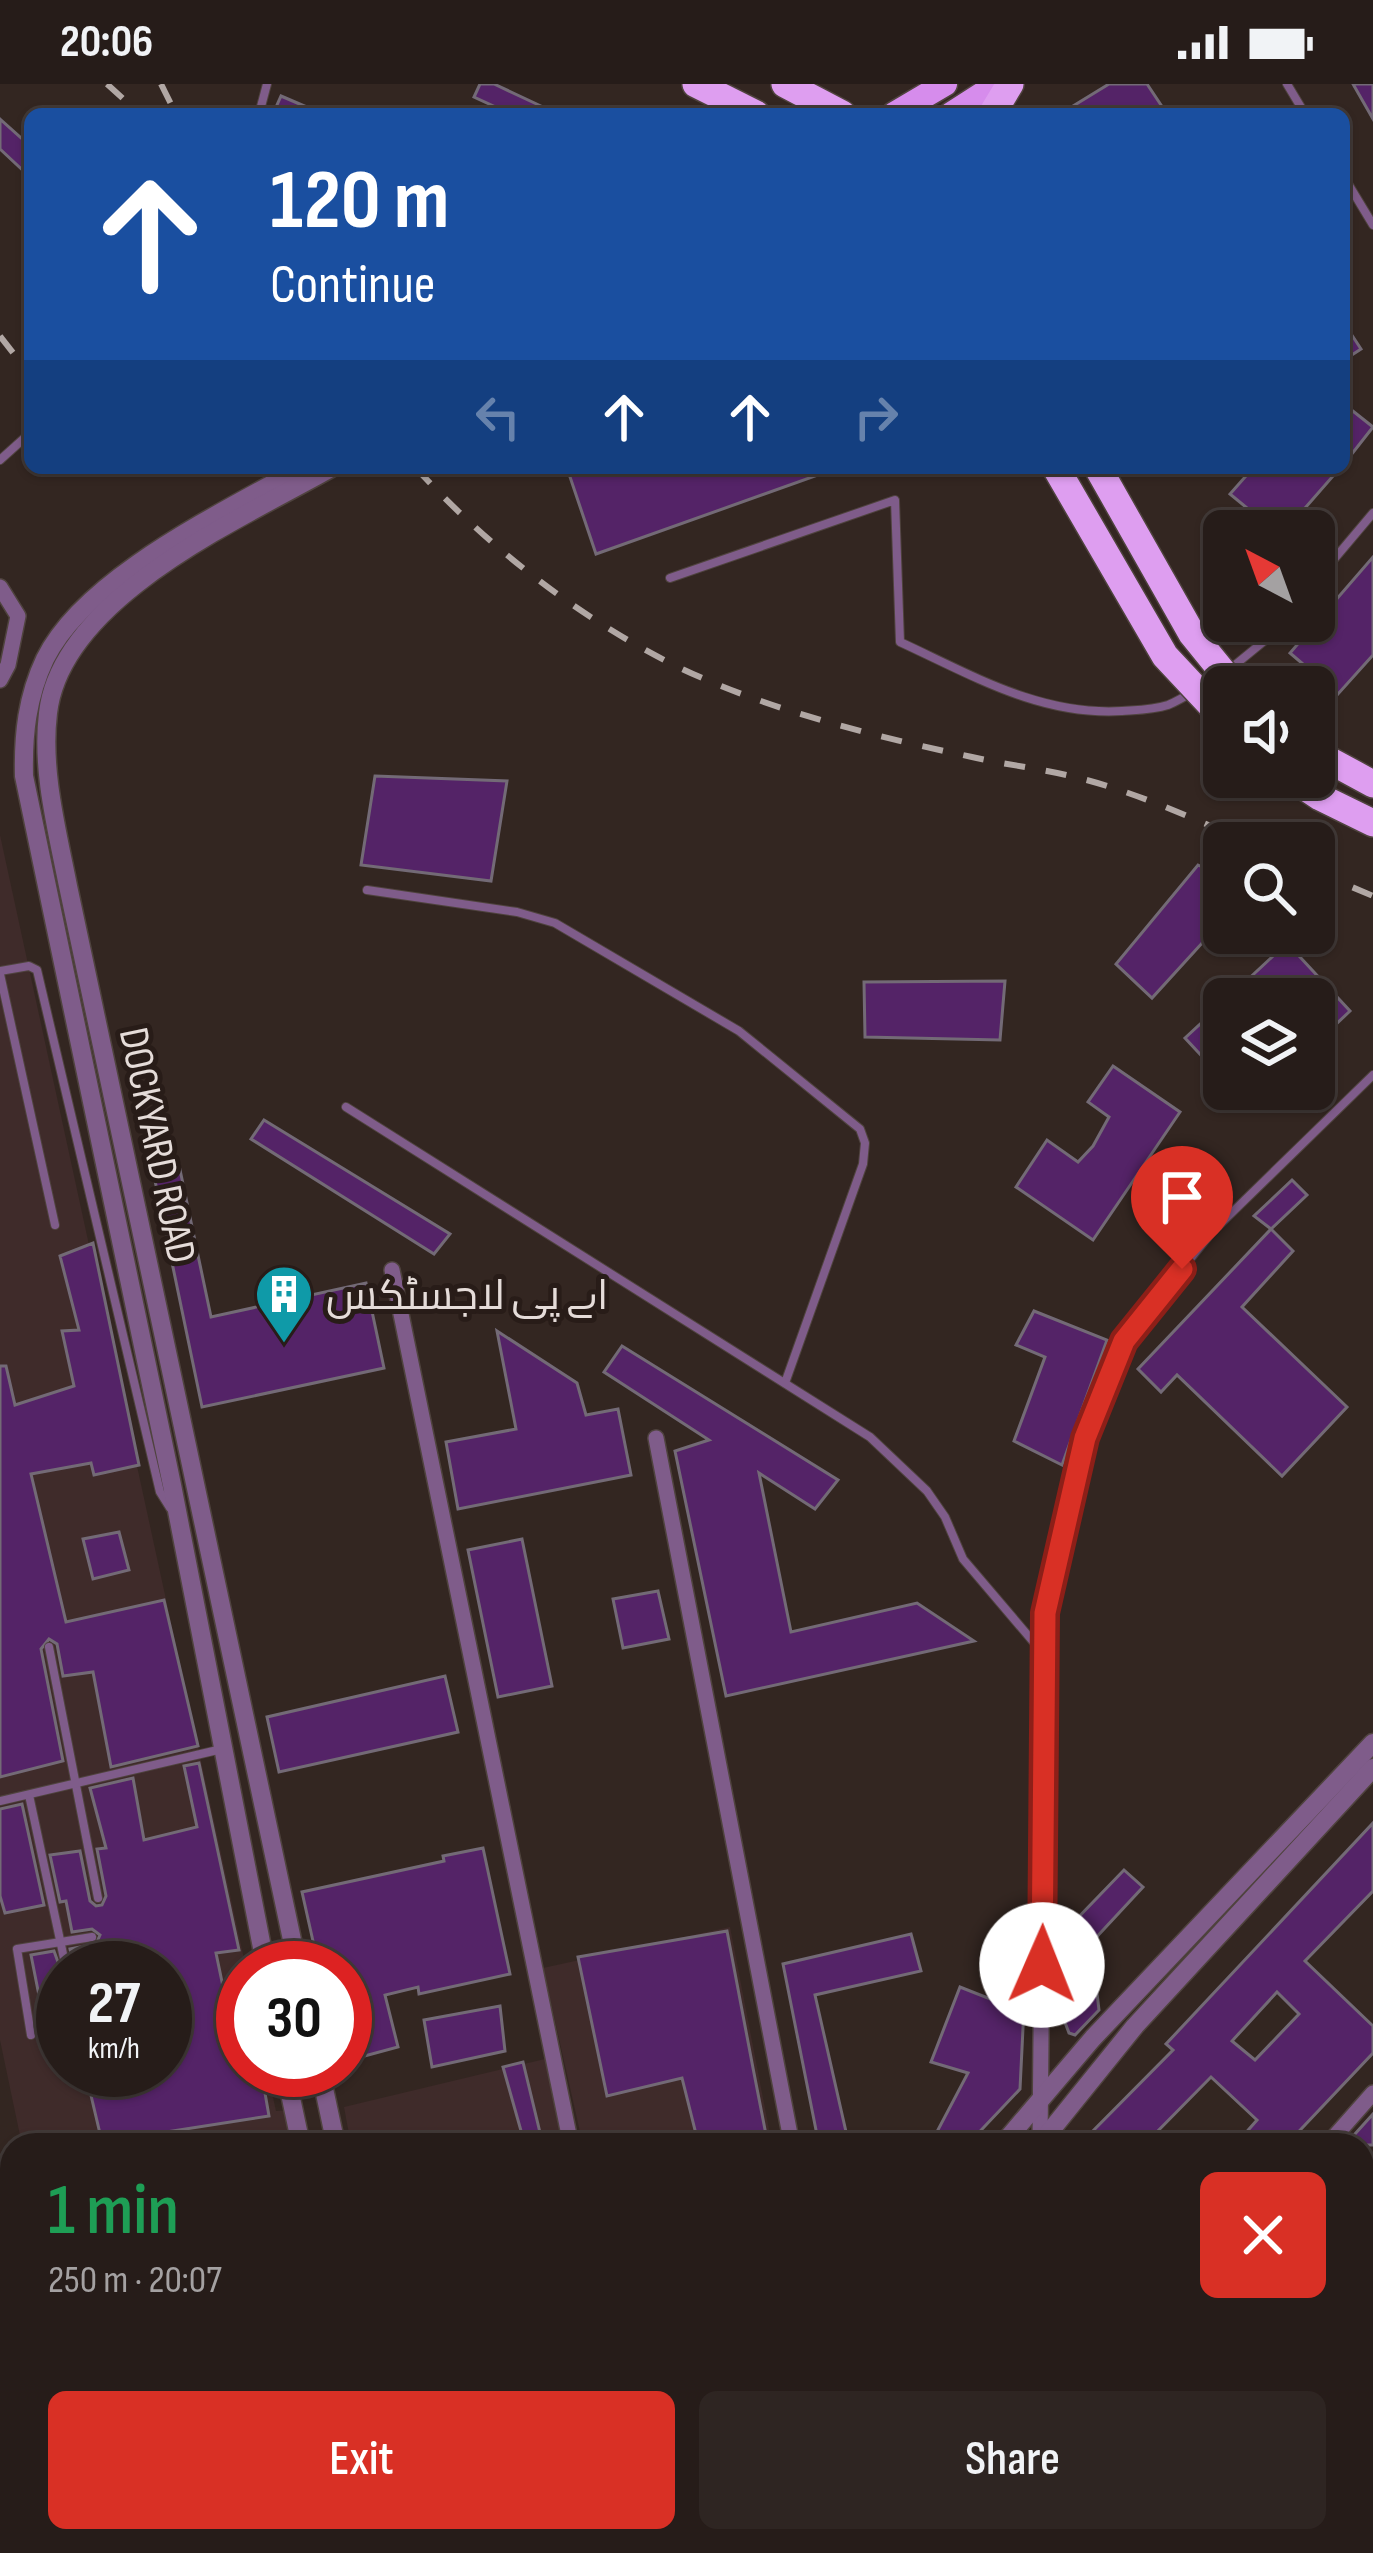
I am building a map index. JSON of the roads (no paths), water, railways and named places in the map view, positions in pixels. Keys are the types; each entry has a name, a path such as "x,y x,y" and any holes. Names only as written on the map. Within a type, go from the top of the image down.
{"highway":[{"path":"785,84 831,108"},
{"path":"703,88 727,108"},
{"path":"703,88 744,108"},
{"path":"1059,474 1165,656 1203,697"},
{"path":"1101,474 1192,634 1218,666"},
{"path":"1335,763 1373,784"},
{"path":"1322,798 1373,823"}],"main road":[{"path":"904,108 945,84"},
{"path":"960,108 998,84"}],"street":[{"name":"DOCKYARD ROAD","path":"261,1941 172,1485 24,776 22,738 46,655 86,605 178,538 290,474"},
{"name":"DOCKYARD ROAD","path":"292,1941 52,805 48,709 66,660 98,616 188,550 321,474"},
{"path":"0,587 19,616 0,680"},
{"path":"392,1270 569,2133"},
{"path":"656,1438 791,2133"},
{"path":"1040,2133 1045,1613"},
{"path":"1011,2133 1373,1743"},
{"path":"1050,2133 1135,2026 1373,1768"},
{"path":"1337,2133 1373,2092"},
{"path":"291,2097 298,2133"},
{"path":"326,2097 333,2133"}],"lane":[{"path":"1350,190 1373,225"},
{"path":"0,460 24,438"},
{"path":"670,578 895,500 900,642 1011,693 1058,710 1153,709 1171,704 1240,663 1260,642"},
{"path":"1335,558 1373,513"},
{"path":"367,890 517,912 555,923 739,1031 860,1129 865,1144 862,1164 785,1383"},
{"path":"55,1225 0,972 29,966 37,970 160,1492 178,1518"},
{"path":"1045,1613 1085,1438 1124,1341 1211,1233 1373,1076"},
{"path":"346,1107 870,1437 927,1491 945,1516 963,1559 1047,1658"},
{"path":"50,1647 98,1898"},
{"path":"0,1801 224,1749"},
{"path":"29,1795 60,1941"},
{"path":"66,1941 92,1937"},
{"path":"31,2035 16,1949 36,1946"}],"railway":[{"path":"107,84 133,108"},
{"path":"161,84 173,108"},
{"path":"0,336 14,354"},
{"path":"422,474 504,553 570,603 640,647 711,682 859,731 1101,784 1203,823"},
{"path":"1335,880 1373,896"}],"place":[{"name":"اے پی لاجسٹکس","path":"284,1345"}]}
